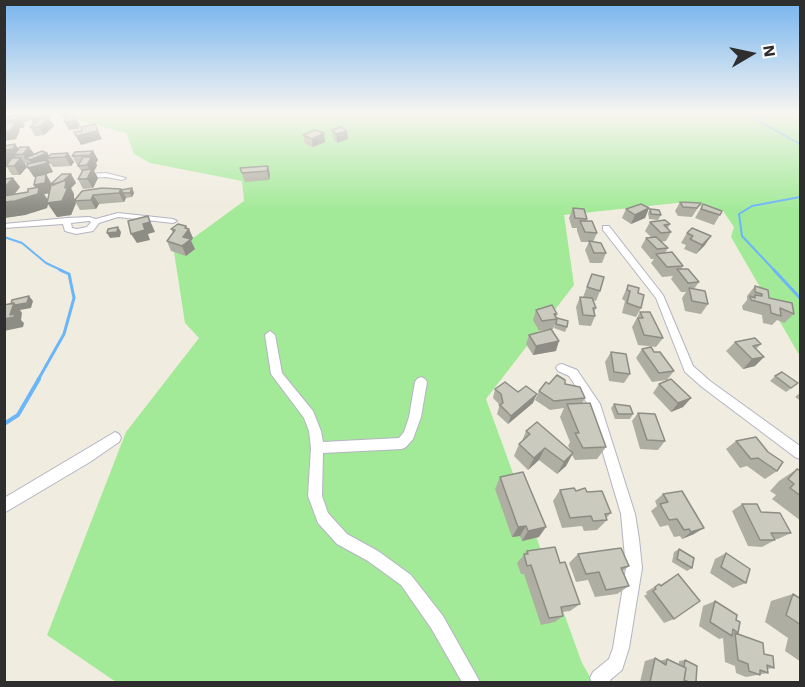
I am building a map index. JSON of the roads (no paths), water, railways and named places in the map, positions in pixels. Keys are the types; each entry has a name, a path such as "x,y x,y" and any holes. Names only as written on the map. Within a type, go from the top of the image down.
{"street":[{"path":"89,176 106,175 122,178"},
{"path":"4,226 67,220 68,229 76,232 90,229 96,221 118,215 173,221"},
{"path":"606,228 660,297 689,369 706,384 801,453"},
{"path":"270,335 277,374 309,415 315,431 317,448 315,496 322,518 342,539 373,556 406,580 437,622 471,682"},
{"path":"562,368 573,373 594,404 628,514 632,539 634,568 621,648 616,664 600,680"},
{"path":"317,448 402,443 409,435 415,417 421,382"},
{"path":"4,506 115,438"}],"waterway":[{"path":"775,271 742,236 739,214 752,206 800,197"},
{"path":"4,237 22,243 46,263 63,271"},
{"path":"38,380 64,334 74,298 69,274 60,270"},
{"path":"774,270 800,298"},
{"path":"4,424 18,415 39,379"}]}
